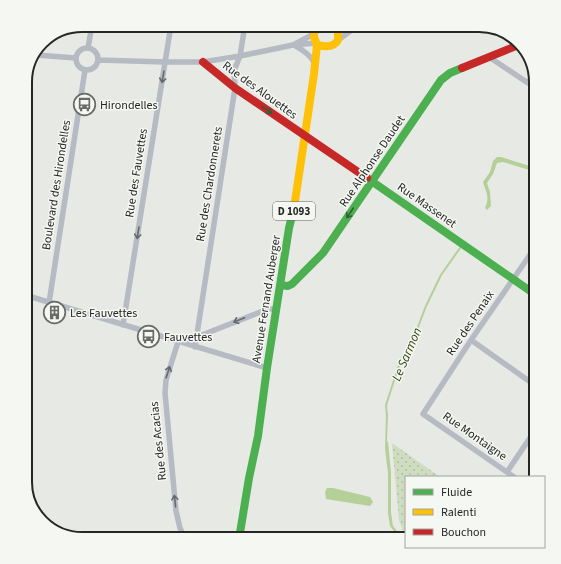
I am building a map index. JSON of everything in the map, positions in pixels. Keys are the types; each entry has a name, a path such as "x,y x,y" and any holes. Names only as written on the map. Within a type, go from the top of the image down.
{"street":[{"path":"88,48 91,32"},
{"name":"Rue des Fauvettes","path":"123,325 170,32"},
{"name":"Rue des Chardonnerets","path":"195,347 235,88 234,71 240,56 244,32"},
{"path":"293,45 310,36 314,32"},
{"name":"Avenue Fernand Auberger","path":"240,532 257,442 276,309 289,228 296,200 304,136 317,67 317,44 314,37 316,32"},
{"path":"338,32 338,40"},
{"path":"98,60 203,62 293,45 317,44 328,47 336,44 338,40 349,32"},
{"path":"293,45 305,51 317,67"},
{"name":"Avenue Fernand Auberger","path":"317,67 323,53 328,47"},
{"name":"Rue Alphonse Daudet","path":"280,285 288,286 292,284 323,253 441,80 450,72 515,47"},
{"path":"85,48 88,48 92,49 97,54 98,60 97,64 92,69 85,70 78,64 76,58 79,52 85,48"},
{"path":"39,55 76,58"},
{"path":"489,57 528,83 529,82"},
{"name":"Rue des Alouettes","path":"203,62 235,88 304,136"},
{"name":"Boulevard des Hirondelles","path":"49,303 85,70"},
{"name":"Rue Massenet","path":"304,136 372,181 529,290"},
{"name":"Rue des Penaix","path":"423,414 471,340 529,256"},
{"path":"32,297 267,368"},
{"path":"197,337 268,309 276,309"},
{"path":"471,340 529,381"},
{"name":"Rue des Acacias","path":"178,342 166,380 165,393 176,511 182,532"},
{"name":"Rue Montaigne","path":"423,414 513,476"},
{"path":"507,472 529,439"}],"shaded area":[{"path":"497,157 501,157 529,166 529,170 503,162 497,163 493,174 487,183 490,192 491,206 487,210 485,208 487,195 483,182 490,172 493,161"},
{"path":"386,414 388,414 387,441 391,472 391,513 393,526 398,532 395,532 390,526 388,513 388,473 385,449"},
{"path":"392,443 439,476 405,476 405,532 403,532 399,520"},
{"path":"327,488 333,488 370,497 373,502 370,506 326,499 325,492"}],"waterway":[{"name":"Le Sarmon","path":"387,417 386,405 401,359 413,340 426,306 441,275 460,248"}],"traffic: fast":[{"path":"280,285 288,286 292,284 323,253 441,80 450,73 462,68"},
{"path":"367,178 529,290"},
{"path":"240,532 258,436 289,228 294,208"}],"traffic: slow":[{"path":"314,32 317,45 326,46 332,46 336,43 338,40 338,32"},
{"path":"294,208 317,45"}],"traffic: jam":[{"path":"462,68 515,47"},
{"path":"203,62 235,88 367,178"}],"place":[{"name":"Hirondelles","path":"85,105"},
{"name":"Les Fauvettes","path":"54,313"},
{"name":"Fauvettes","path":"148,337"}]}
